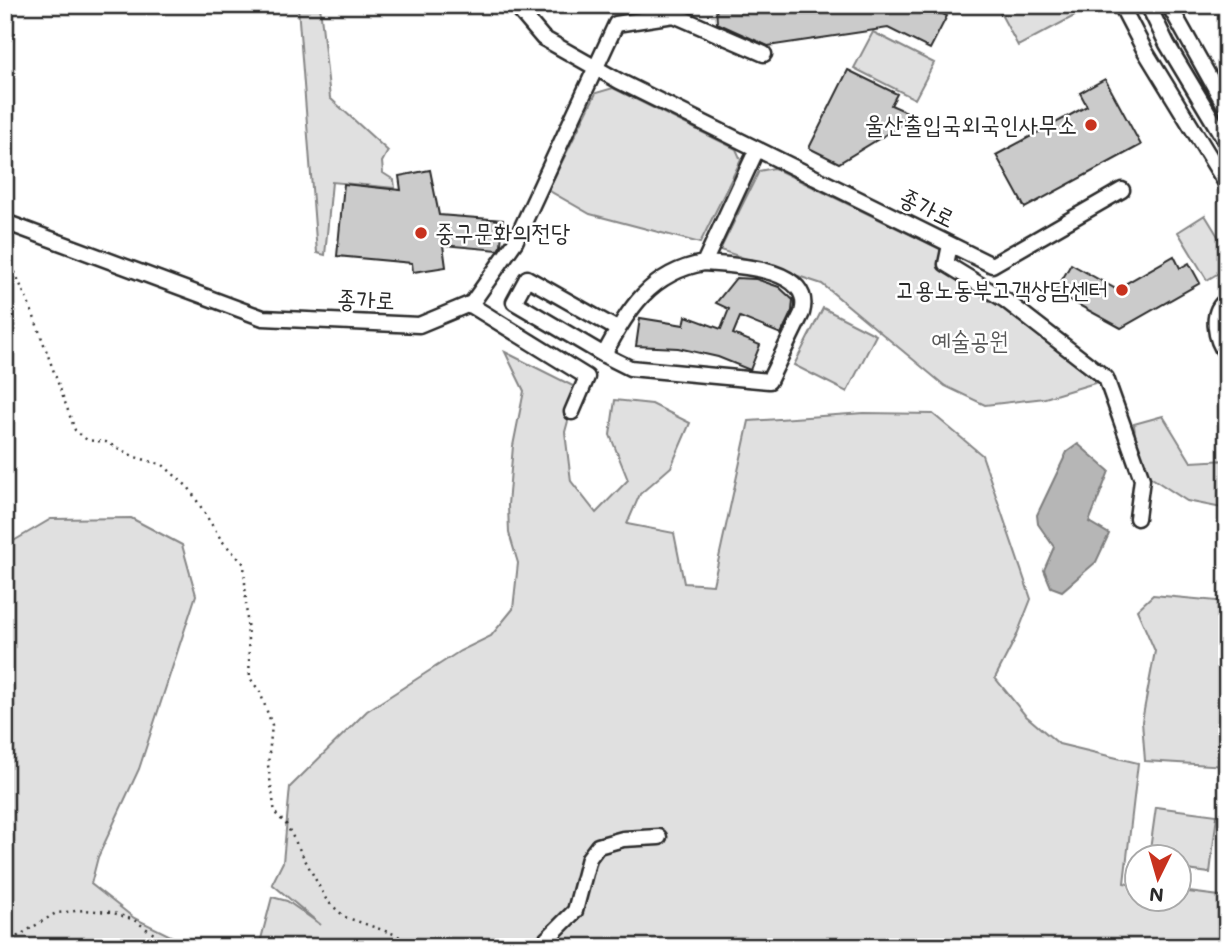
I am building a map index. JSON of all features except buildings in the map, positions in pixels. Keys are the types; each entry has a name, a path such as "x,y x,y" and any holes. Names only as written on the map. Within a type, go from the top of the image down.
{"street":[{"name":"종가로","path":"515,5 543,37 597,69 992,264 1122,190"},
{"path":"1121,5 1145,51 1227,185"},
{"path":"1148,5 1167,44 1227,144"},
{"path":"1169,5 1227,109"},
{"path":"597,69 616,24 674,15 764,54"},
{"name":"종가로","path":"5,222 263,318 419,325 469,304 481,291 515,242 597,69"},
{"path":"704,263 757,149"},
{"path":"950,244 946,264 1005,300 1106,378 1142,480 1137,518"},
{"path":"604,355 631,309 661,278 674,270 704,263 761,268 792,282 798,288 804,304 769,381 630,369 604,355 514,302 527,278 617,330"},
{"path":"1227,300 1220,304 1215,314 1222,349 1227,355"},
{"path":"469,304 587,376 572,412"},
{"path":"539,947 575,911 589,858 598,846 623,839 659,837"}],"path":[{"path":"5,262 14,270 33,314 75,430 87,440 106,442 135,457 163,465 190,488 222,541 244,564 250,678 260,692 271,725 268,765 275,813 286,824 327,901 345,916 406,940 409,947"},
{"path":"5,944 56,913 84,910 111,912 134,920 161,939 181,947"}],"green space":[{"path":"996,5 1076,5 1080,13 1018,46"},
{"path":"320,6 330,98 388,151 382,162 383,173 394,180 395,188 332,182 325,255 317,253 298,7"},
{"path":"873,32 934,63 915,99 854,68"},
{"path":"613,88 736,149 741,160 700,243 590,214 548,190 596,93"},
{"name":"예술공원","path":"774,168 940,249 940,261 1005,304 1098,382 1045,398 985,405 945,386 822,284 720,250 759,171"},
{"path":"1205,215 1227,251 1227,268 1207,280 1178,232"},
{"path":"823,308 876,335 847,392 794,365"},
{"path":"505,352 577,388 565,432 571,481 596,513 628,480 610,435 615,400 652,404 690,423 671,467 640,494 627,524 674,533 684,583 713,585 749,421 864,413 933,414 982,455 1031,599 1016,637 995,678 1025,715 1059,744 1138,763 1129,844 1124,844 1124,914 1194,914 1194,893 1227,897 1227,947 252,947 260,943 272,897 287,901 321,925 272,884 283,862 290,787 367,711 460,651 491,636 513,609 518,563 509,533 508,505 513,446 524,391"},
{"path":"1163,416 1191,462 1227,460 1227,509 1187,501 1138,469 1134,424"},
{"path":"131,518 182,545 196,595 139,769 98,857 91,884 134,918 193,947 5,947 5,546 51,519"},
{"path":"1153,595 1217,601 1227,595 1227,766 1145,761 1142,721 1155,651 1137,610"},
{"path":"1156,807 1217,815 1210,873 1194,871 1194,844 1151,844"}],"shaded area":[{"path":"1078,444 1109,471 1089,522 1109,534 1096,562 1062,591 1051,587 1044,570 1054,547 1038,524 1037,515 1067,452"}],"place":[{"name":"울산출입국외국인사무소","path":"1091,125"},
{"name":"중구문화의전당","path":"421,233"},
{"name":"고용노동부고객상담센터","path":"1122,290"}]}
